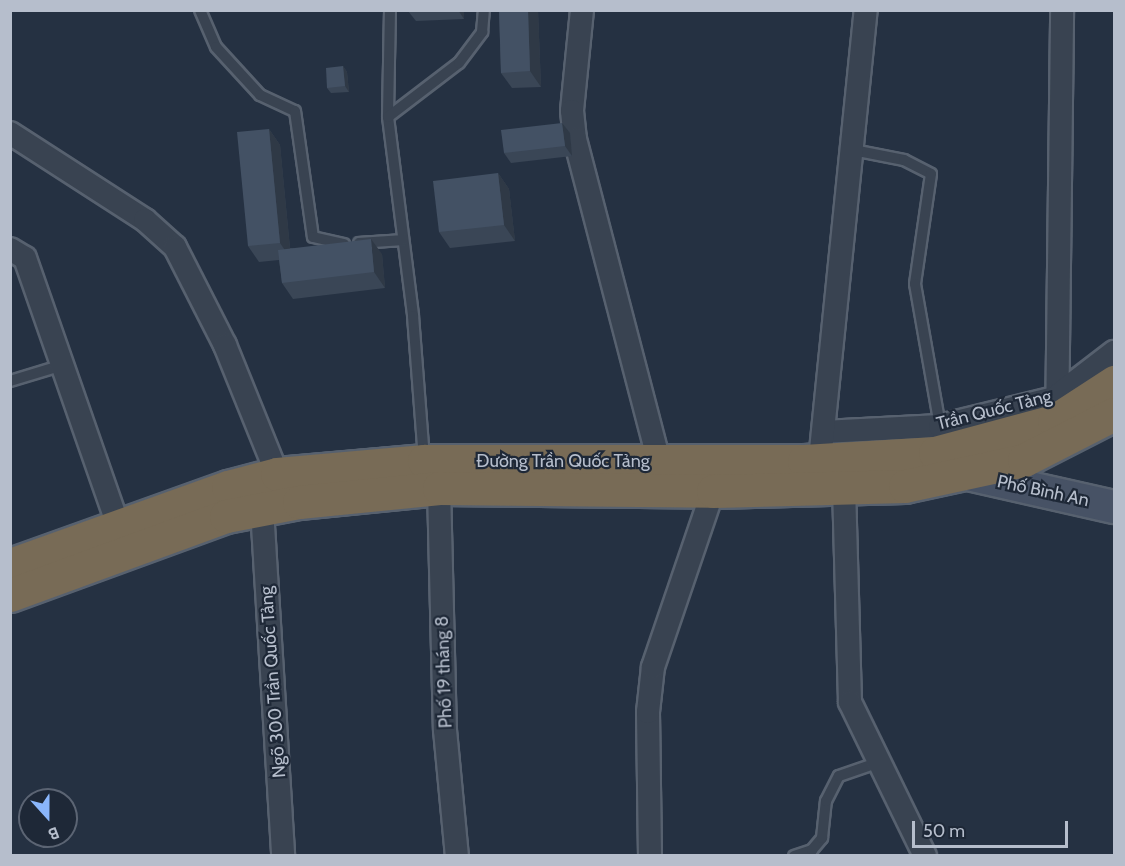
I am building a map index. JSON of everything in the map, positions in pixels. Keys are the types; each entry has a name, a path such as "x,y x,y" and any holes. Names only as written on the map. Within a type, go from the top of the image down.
{"highway":[{"name":"Đường Trần Quốc Tảng","path":"10,565 118,525 277,474 431,475 712,491 843,487 972,475 1114,382"},
{"name":"Đường Trần Quốc Tảng","path":"10,595 226,516 431,475 659,461 822,446 935,453 1056,420 1114,414"}],"street":[{"path":"582,10 572,111 575,139 659,461"},
{"path":"822,446 866,10"},
{"path":"1056,420 1062,10"},
{"path":"10,133 145,220 175,248 225,345 277,474"},
{"path":"10,249 25,258 118,525"},
{"name":"Trần Quốc Tảng","path":"822,446 940,426 1056,420 1114,352"},
{"name":"Phố 19 tháng 8","path":"431,475 445,730 457,855"},
{"name":"Phố Bình An","path":"972,475 1114,507"},
{"path":"843,487 850,702 925,855"},
{"path":"650,855 648,711 653,667 712,491"},
{"name":"Ngõ 300 Trần Quốc Tảng","path":"262,509 284,855"}],"lane":[{"path":"200,10 216,47 260,95 295,111 314,237 334,244 404,240"},
{"path":"390,10 388,117 431,475"},
{"path":"388,117 459,63 482,32 484,10"},
{"path":"852,150 904,160 931,174 915,284 940,426"},
{"path":"10,381 63,365"},
{"path":"794,855 812,849 822,838 826,801 839,776 881,762"}],"building":[{"path":"499,10 528,10 530,71 501,73"},
{"path":"343,66 345,86 327,88 326,68"},
{"path":"562,123 565,146 504,153 501,130"},
{"path":"269,129 280,243 248,246 237,132"},
{"path":"498,173 504,225 439,232 433,181"},
{"path":"371,239 374,272 282,283 278,250"}]}
